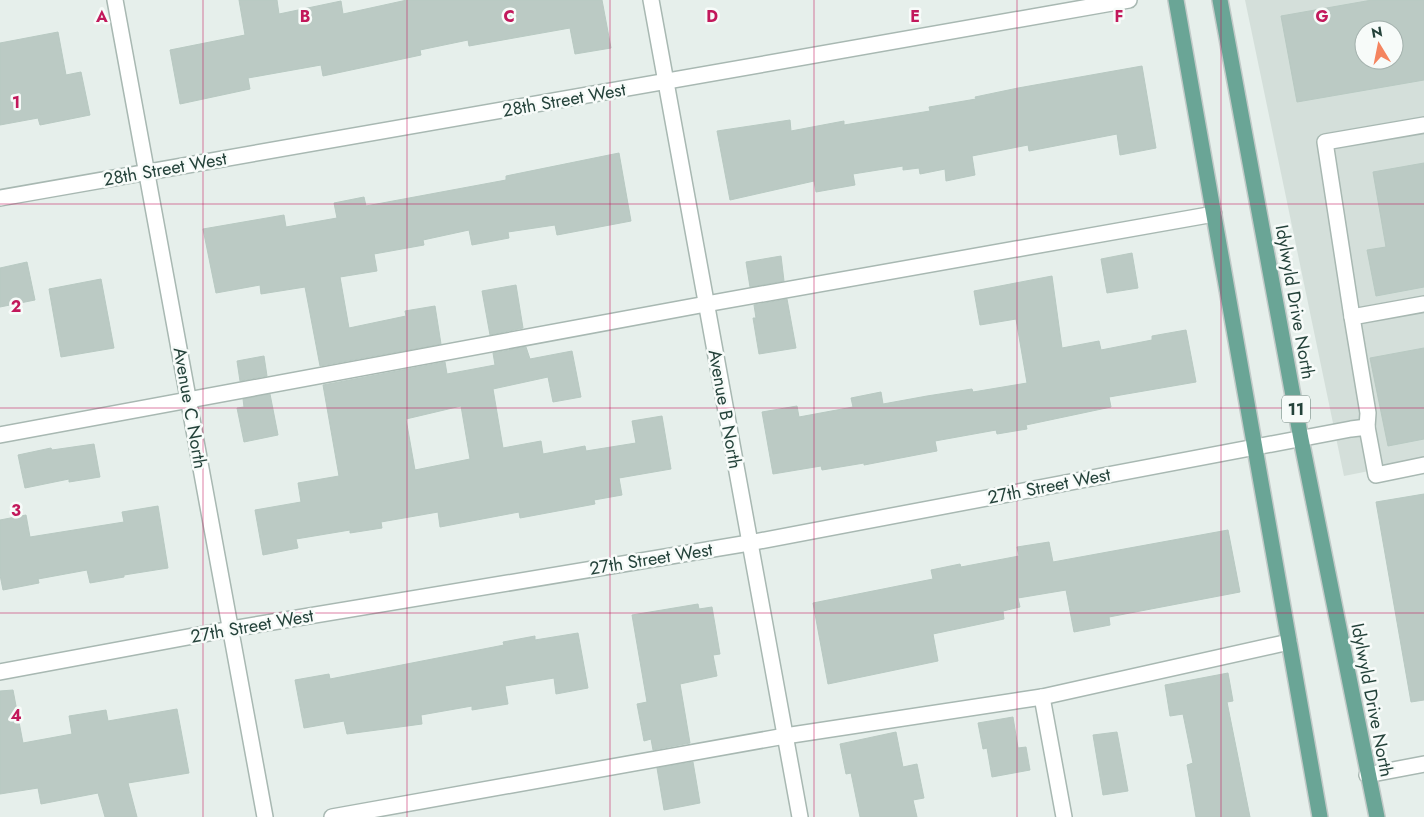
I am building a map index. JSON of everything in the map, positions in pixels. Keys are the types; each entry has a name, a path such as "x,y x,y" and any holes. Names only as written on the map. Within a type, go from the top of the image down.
{"main road":[{"path":"1176,0 1320,817"},
{"name":"Idylwyld Drive North","path":"1220,0 1301,439 1367,775 1377,817"}],"street":[{"name":"Avenue C North","path":"115,0 265,817"},
{"name":"Avenue B North","path":"651,0 800,817"},
{"name":"28th Street West","path":"0,198 1129,0"},
{"path":"1424,125 1324,142 1368,413 1367,427 1376,475 1424,465"},
{"path":"0,435 706,304 1214,214"},
{"path":"1352,317 1424,304"},
{"name":"27th Street West","path":"0,672 231,629 749,543 1367,427"},
{"path":"332,817 786,736 1042,697 1289,642"},
{"path":"1042,697 1064,817"},
{"path":"1367,775 1424,764"}],"shaded area":[{"path":"1245,0 1424,0 1424,460 1344,476"}],"building":[{"path":"239,0 277,0 279,14 341,1 343,14 407,0 602,0 611,48 575,54 570,28 469,46 468,40 420,50 421,55 323,76 321,65 248,78 250,89 180,104 170,50 245,35"},
{"path":"1372,0 1424,0 1424,80 1297,102 1281,16"},
{"path":"58,32 66,75 81,72 90,115 40,125 38,118 0,125 0,43"},
{"path":"1142,66 1156,148 1120,155 1117,134 1029,151 1028,145 972,156 975,175 946,181 945,169 920,174 919,168 903,170 903,166 853,174 855,185 816,192 814,181 730,200 717,131 790,120 791,131 844,121 844,125 930,111 929,107 976,99 975,97"},
{"path":"619,153 631,221 557,235 555,225 508,232 509,238 472,245 469,230 423,240 424,245 374,254 377,271 340,277 349,328 406,316 405,311 435,306 441,344 320,366 305,287 261,294 260,285 216,293 203,229 284,215 286,227 337,218 334,203 364,197 366,206 506,180 506,176"},
{"path":"1424,163 1424,287 1376,296 1367,250 1386,247 1373,172"},
{"path":"1132,253 1138,288 1107,293 1101,259"},
{"path":"781,256 784,281 750,287 746,262"},
{"path":"27,262 35,300 0,307 0,268"},
{"path":"1052,276 1062,348 1099,341 1101,350 1152,340 1152,336 1186,330 1196,382 1109,397 1111,407 1026,425 1027,429 997,434 996,430 935,441 937,451 864,465 864,463 822,470 821,466 773,474 762,412 797,406 799,417 853,407 851,398 881,392 883,404 972,389 973,392 1027,383 1016,319 980,325 974,291"},
{"path":"101,279 114,348 61,357 49,289"},
{"path":"516,285 523,328 490,335 482,291"},
{"path":"787,299 796,348 759,354 753,318 756,318 754,305"},
{"path":"526,347 530,359 572,351 581,397 553,402 548,377 493,389 503,448 541,441 543,454 585,446 586,451 636,443 632,421 662,416 671,469 619,478 622,495 594,500 595,504 520,518 519,512 440,527 438,512 381,522 382,528 350,533 350,530 296,539 298,548 263,555 255,510 301,502 298,483 339,476 323,385 445,362 447,374 495,365 493,353","holes":["461,406 470,459 415,470 406,419"]},
{"path":"1424,348 1424,439 1388,446 1370,358"},
{"path":"264,356 267,376 240,381 237,361"},
{"path":"270,394 278,435 244,442 237,408 244,407 243,399"},
{"path":"94,444 100,477 69,482 69,479 25,488 18,455 51,448 52,450"},
{"path":"1424,494 1424,700 1411,702 1376,502"},
{"path":"158,506 168,568 90,583 87,570 38,579 39,583 3,590 0,575 0,520 26,515 30,537 124,522 122,512"},
{"path":"1228,530 1240,592 1109,617 1110,625 1074,632 1066,590 1018,598 1020,607 1003,611 1004,619 933,634 938,661 828,684 813,603 933,579 931,570 960,564 961,567 1019,556 1017,547 1049,542 1053,562"},
{"path":"698,604 699,609 712,607 720,654 713,655 717,676 680,684 690,743 653,750 651,739 644,741 637,704 647,702 632,615"},
{"path":"578,633 588,688 556,694 554,678 505,686 508,704 472,710 472,706 421,715 422,724 347,734 344,721 304,728 295,680 329,674 330,679 504,645 503,642 535,636 535,640"},
{"path":"1228,673 1233,701 1227,702 1250,817 1196,817 1187,765 1193,763 1183,714 1170,716 1165,685"},
{"path":"13,690 23,743 72,734 69,716 106,710 108,721 177,709 189,773 128,783 137,817 105,817 98,793 41,804 38,788 0,794 0,691"},
{"path":"1013,717 1018,748 1026,747 1030,770 992,777 987,748 983,749 978,723"},
{"path":"896,732 903,767 917,764 924,798 913,800 917,817 860,817 851,773 846,774 840,744"},
{"path":"1117,732 1128,791 1103,795 1093,735"},
{"path":"693,762 700,803 664,810 657,768"}]}
